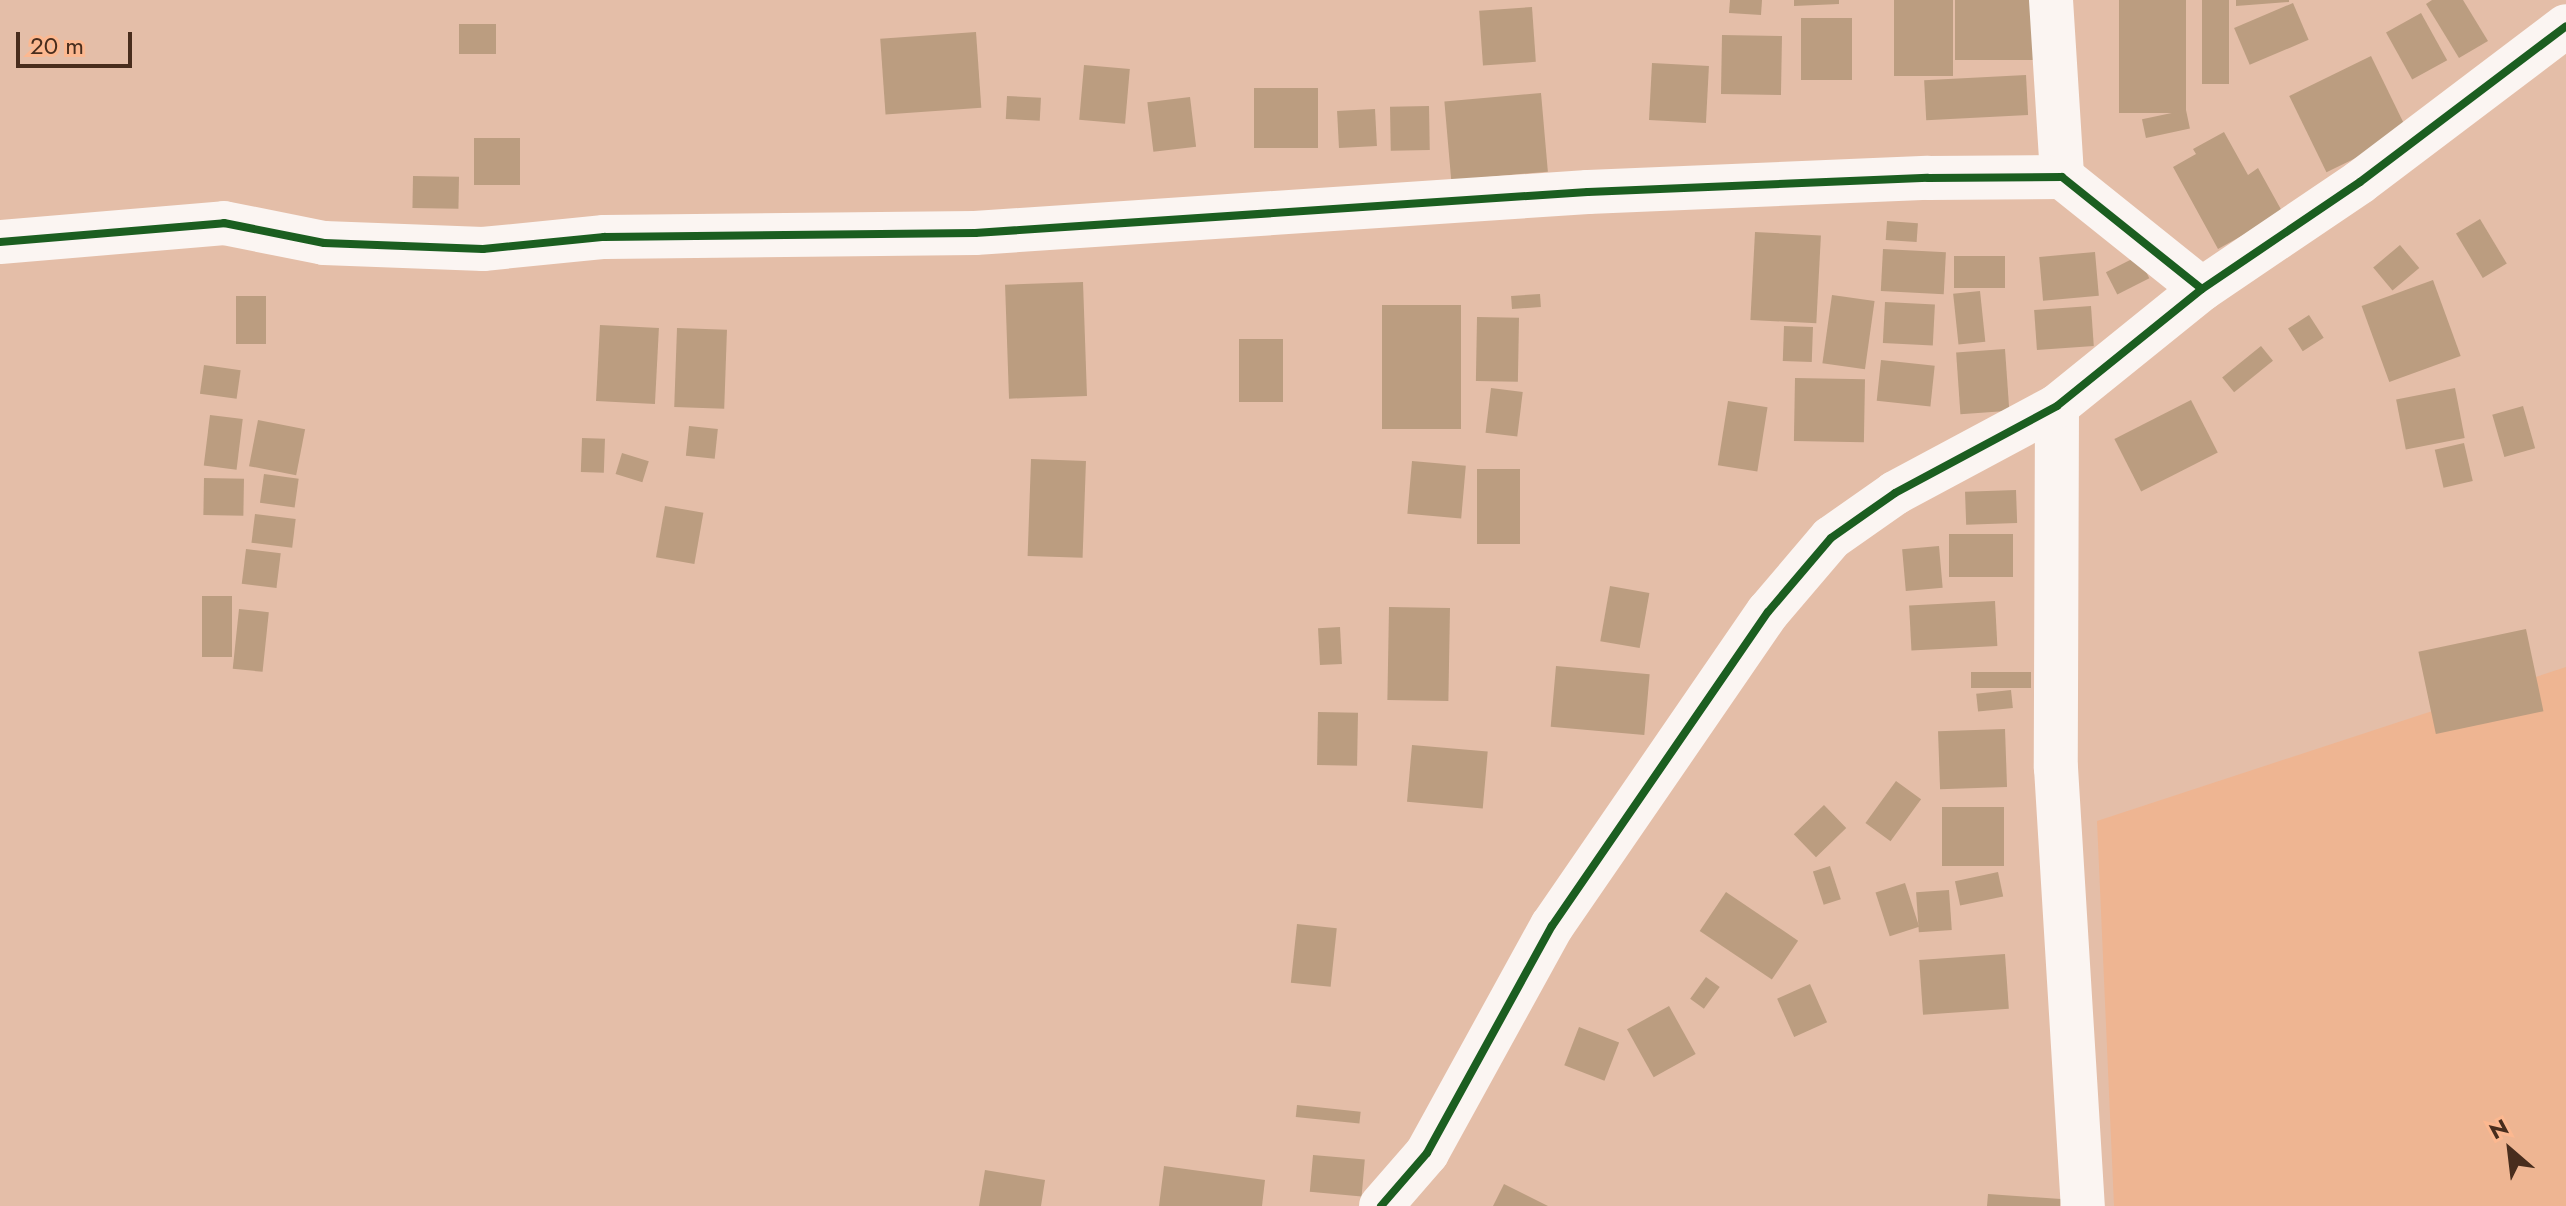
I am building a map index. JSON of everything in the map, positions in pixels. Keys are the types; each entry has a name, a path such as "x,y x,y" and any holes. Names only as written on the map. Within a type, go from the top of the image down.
{"street":[{"path":"2051,0 2062,177"},
{"path":"1381,1206 1427,1153 1552,926 1768,612 1831,538 1895,493 2057,406 2202,289 2360,182 2566,26"},
{"path":"0,242 224,223 324,243 483,249 604,237 975,233 1588,192 1928,178 2062,177 2202,289"},
{"path":"2057,406 2056,768 2083,1206"}],"shaded area":[{"path":"2566,667 2566,1206 2114,1206 2097,821"}],"building":[{"path":"1730,0 1762,0 1761,15 1729,13"},
{"path":"1794,0 1839,0 1839,4 1794,6"},
{"path":"1894,0 1953,0 1953,76 1894,76"},
{"path":"1955,0 2047,0 2047,60 1955,60"},
{"path":"2119,0 2186,0 2186,113 2119,113"},
{"path":"2202,0 2229,0 2229,84 2202,84"},
{"path":"2236,0 2289,0 2289,2 2236,6"},
{"path":"2432,0 2463,0 2488,41 2459,58 2426,4"},
{"path":"2293,3 2309,40 2250,65 2234,28"},
{"path":"1532,7 1536,62 1483,66 1479,11"},
{"path":"2421,13 2447,60 2412,80 2386,32"},
{"path":"1801,18 1852,18 1852,80 1801,80"},
{"path":"459,24 496,24 496,54 459,54"},
{"path":"976,32 981,108 886,115 880,39"},
{"path":"1722,35 1782,36 1781,95 1721,94"},
{"path":"2371,56 2408,132 2326,172 2289,96"},
{"path":"1652,63 1709,66 1706,123 1649,120"},
{"path":"1084,65 1130,69 1125,124 1079,120"},
{"path":"2026,75 2028,115 1926,120 1924,80"},
{"path":"1254,88 1318,88 1318,148 1254,148"},
{"path":"1541,93 1548,172 1451,180 1444,101"},
{"path":"1007,96 1041,98 1040,121 1006,119"},
{"path":"1190,97 1196,147 1153,152 1147,102"},
{"path":"1429,106 1430,150 1391,151 1390,107"},
{"path":"1375,109 1377,146 1339,148 1337,111"},
{"path":"2186,110 2190,129 2146,138 2142,119"},
{"path":"2224,132 2248,175 2258,168 2283,213 2218,249 2173,167 2196,154 2193,149"},
{"path":"474,138 520,138 520,185 474,185"},
{"path":"413,176 459,177 458,209 412,208"},
{"path":"2480,219 2507,264 2483,278 2456,233"},
{"path":"1887,221 1918,223 1917,242 1886,240"},
{"path":"1755,232 1821,235 1816,323 1750,320"},
{"path":"2400,245 2419,268 2392,290 2373,267"},
{"path":"1883,249 1946,252 1944,294 1881,291"},
{"path":"2095,252 2099,296 2043,301 2039,257"},
{"path":"1954,256 2005,256 2005,288 1954,288"},
{"path":"2138,256 2149,278 2117,295 2106,272"},
{"path":"2433,280 2461,356 2389,382 2362,306"},
{"path":"1083,282 1087,396 1009,399 1005,285"},
{"path":"1980,291 1985,342 1958,345 1953,294"},
{"path":"1540,294 1541,307 1512,309 1511,296"},
{"path":"1832,295 1875,301 1865,369 1822,363"},
{"path":"236,296 266,296 266,344 236,344"},
{"path":"1885,302 1935,305 1933,346 1883,343"},
{"path":"1382,305 1461,305 1461,429 1382,429"},
{"path":"2091,306 2094,346 2037,350 2034,310"},
{"path":"2309,315 2324,338 2303,351 2288,329"},
{"path":"1477,317 1519,318 1518,382 1476,381"},
{"path":"600,325 659,328 655,404 596,401"},
{"path":"1784,326 1813,327 1812,362 1783,361"},
{"path":"677,328 727,330 724,409 674,407"},
{"path":"1239,339 1283,339 1283,402 1239,402"},
{"path":"2261,346 2273,361 2234,392 2222,377"},
{"path":"2005,349 2009,411 1960,414 1956,352"},
{"path":"1881,360 1935,366 1930,406 1877,401"},
{"path":"204,365 241,370 237,399 200,394"},
{"path":"1795,378 1865,379 1864,442 1794,441"},
{"path":"1491,388 1523,392 1517,437 1486,433"},
{"path":"2455,388 2465,438 2406,450 2396,399"},
{"path":"2191,400 2218,453 2141,492 2114,439"},
{"path":"1728,401 1768,407 1757,471 1718,465"},
{"path":"2523,406 2535,448 2504,457 2492,415"},
{"path":"210,415 243,419 237,470 204,466"},
{"path":"258,420 305,429 296,475 249,466"},
{"path":"689,426 718,429 715,459 686,456"},
{"path":"582,438 605,439 604,473 581,472"},
{"path":"2464,443 2473,481 2444,488 2435,450"},
{"path":"622,453 649,461 642,482 616,474"},
{"path":"1031,459 1086,461 1083,558 1028,556"},
{"path":"1412,461 1466,466 1461,519 1407,514"},
{"path":"1477,469 1520,469 1520,544 1477,544"},
{"path":"264,474 299,479 295,508 260,503"},
{"path":"204,478 244,479 243,516 203,515"},
{"path":"2016,490 2017,523 1966,525 1965,492"},
{"path":"665,506 703,513 694,564 656,557"},
{"path":"255,514 296,519 292,548 251,543"},
{"path":"1949,534 2013,534 2013,577 1949,577"},
{"path":"1939,546 1943,588 1906,591 1902,549"},
{"path":"246,549 281,553 276,588 242,584"},
{"path":"1610,586 1649,593 1640,648 1600,641"},
{"path":"202,596 232,596 232,657 202,657"},
{"path":"1995,601 1997,646 1911,650 1909,606"},
{"path":"1389,607 1450,608 1448,701 1387,700"},
{"path":"239,609 269,612 263,672 233,669"},
{"path":"1340,627 1342,664 1320,665 1318,628"},
{"path":"2526,629 2543,711 2436,734 2418,652"},
{"path":"1556,666 1650,674 1644,735 1551,727"},
{"path":"1971,672 2031,672 2031,688 1971,688"},
{"path":"2011,690 2013,708 1978,712 1976,694"},
{"path":"1318,712 1358,713 1357,766 1317,765"},
{"path":"2005,729 2007,787 1940,789 1938,731"},
{"path":"1412,745 1488,752 1483,808 1407,802"},
{"path":"1896,781 1921,799 1891,841 1865,823"},
{"path":"1824,805 1846,828 1816,857 1794,834"},
{"path":"1942,807 2004,807 2004,866 1942,866"},
{"path":"1830,866 1841,899 1824,905 1813,872"},
{"path":"1998,872 2003,896 1960,906 1955,881"},
{"path":"1905,883 1919,927 1890,936 1876,893"},
{"path":"1949,890 1952,930 1919,932 1916,892"},
{"path":"1726,892 1798,941 1772,980 1700,931"},
{"path":"1297,924 1337,928 1331,987 1291,983"},
{"path":"2005,954 2009,1009 1923,1015 1919,960"},
{"path":"1706,977 1720,987 1704,1009 1690,999"},
{"path":"1810,984 1827,1022 1794,1037 1777,999"},
{"path":"1669,1006 1696,1054 1654,1077 1627,1029"},
{"path":"1579,1027 1619,1042 1604,1081 1564,1065"},
{"path":"1297,1105 1361,1112 1359,1124 1296,1117"},
{"path":"1313,1155 1365,1160 1362,1196 1310,1192"},
{"path":"1164,1166 1265,1180 1262,1206 1159,1206"},
{"path":"985,1170 1045,1180 1041,1206 979,1206"},
{"path":"1504,1184 1548,1206 1493,1206"},
{"path":"1988,1194 2061,1199 2060,1206 1987,1206"}],"cycle path":[{"path":"1381,1206 1427,1153 1552,926 1768,612 1831,538 1895,493 2057,406 2202,289 2360,182 2566,26"},
{"path":"0,242 224,223 324,243 483,249 604,237 975,233 1588,192 1928,178 2062,177 2202,289"}]}
